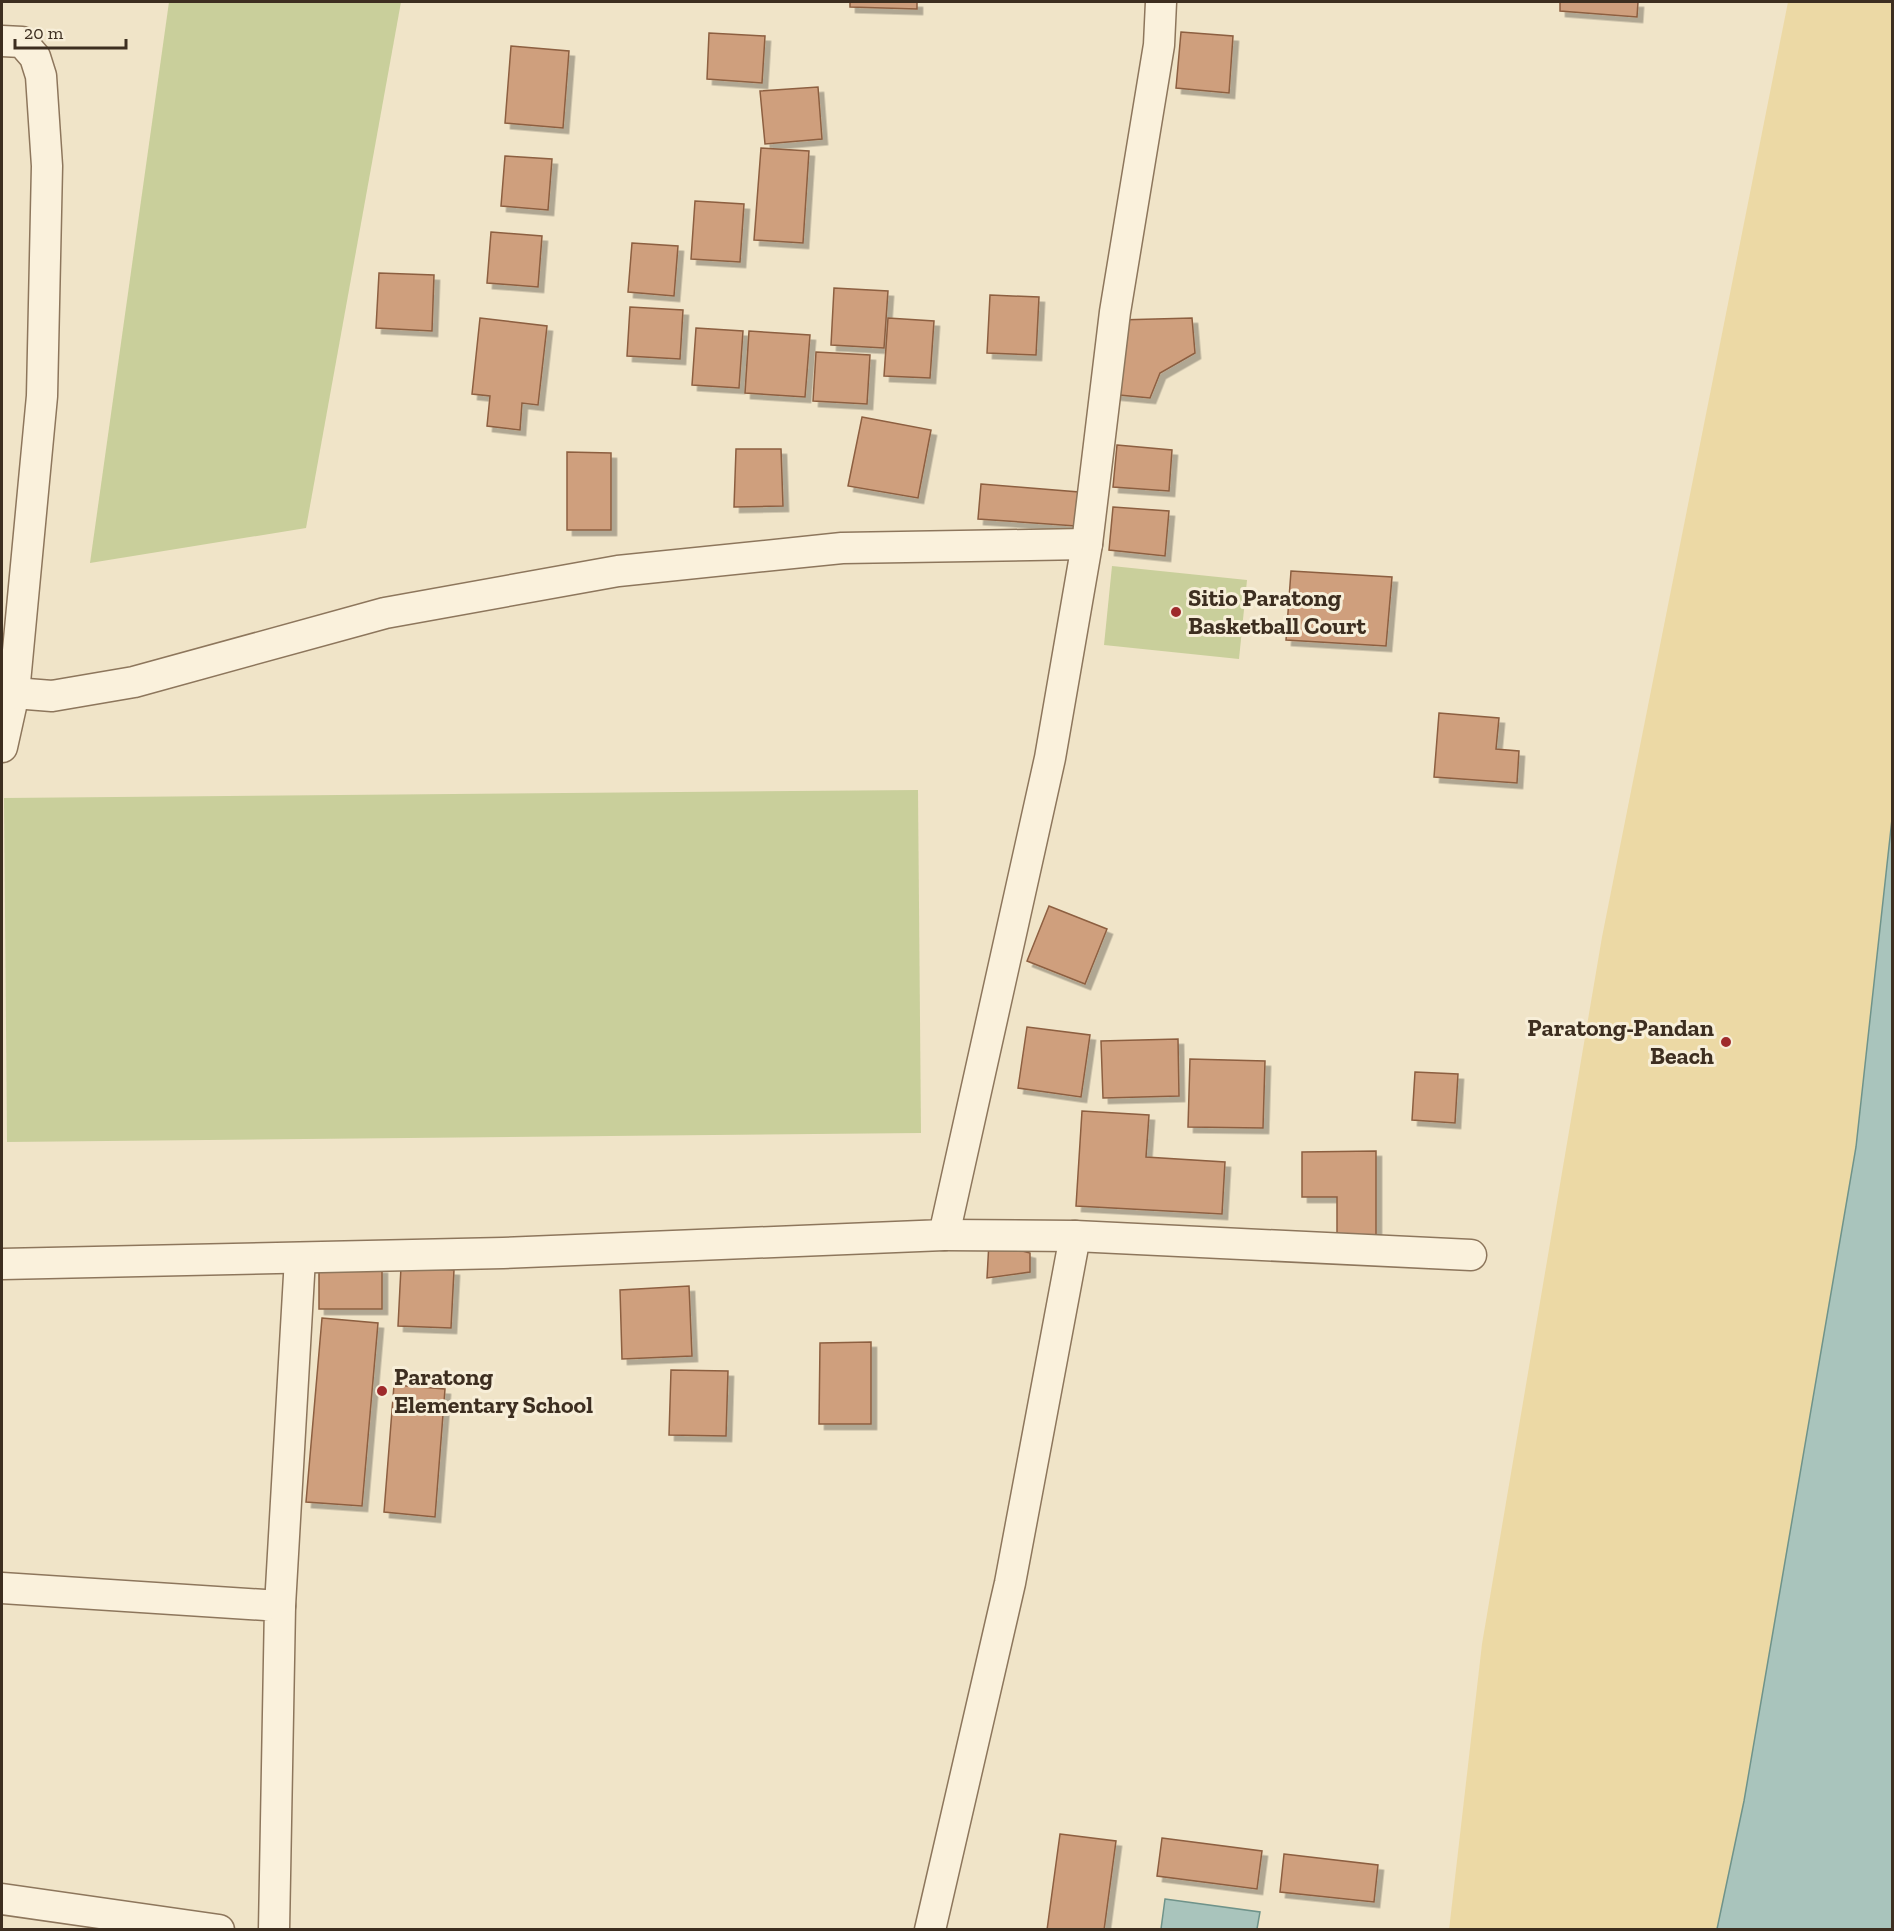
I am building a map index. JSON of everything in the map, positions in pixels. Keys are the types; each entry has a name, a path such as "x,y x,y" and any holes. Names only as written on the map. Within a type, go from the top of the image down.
{"street":[{"path":"944,1235 1050,758 1087,544 1115,312 1159,45 1161,2"},
{"path":"2,41 22,42 35,57 41,76 47,166 42,396 14,693 2,747"},
{"path":"14,693 52,696 134,682 385,613 618,571 842,548 1087,544"},
{"path":"2,1264 300,1258 944,1235 1075,1236 1471,1255"},
{"path":"930,1929 1010,1582 1075,1236"},
{"path":"274,1929 280,1606 300,1258"},
{"path":"2,1587 280,1606"},
{"path":"2,1899 219,1929"}],"green space":[{"path":"169,2 401,2 306,528 90,563"},
{"name":"Sitio Paratong Basketball Court","path":"1112,566 1247,580 1239,659 1104,645"},
{"path":"918,790 921,1133 7,1142 4,798"}],"sand":[{"name":"Paratong-Pandan Beach","path":"1788,2 1892,2 1892,819 1856,1147 1744,1801 1717,1929 1449,1930 1482,1644 1602,937"}],"water":[{"path":"1892,819 1892,1929 1717,1929 1744,1801 1856,1147"},
{"path":"1165,1899 1260,1912 1257,1929 1161,1929"}],"building":[{"path":"850,2 917,2 917,9 850,7"},
{"path":"1560,2 1638,2 1637,17 1560,11"},
{"path":"1181,32 1233,36 1229,93 1176,88"},
{"path":"709,33 765,36 762,83 707,79"},
{"path":"511,46 569,51 563,128 505,123"},
{"path":"818,87 822,139 765,144 760,91"},
{"path":"761,148 809,151 803,243 754,240"},
{"path":"505,156 552,159 548,210 501,206"},
{"path":"695,201 744,204 740,262 691,259"},
{"path":"491,232 542,236 538,287 487,283"},
{"path":"632,243 678,246 674,296 628,292"},
{"path":"379,273 434,275 432,331 376,328"},
{"path":"834,288 888,291 884,348 831,345"},
{"path":"990,295 1039,297 1036,355 987,353"},
{"path":"630,307 683,310 680,359 627,356"},
{"path":"480,318 547,326 538,405 522,403 520,430 487,426 490,396 472,394"},
{"path":"888,318 934,321 930,378 884,376"},
{"path":"1192,318 1195,353 1160,373 1150,398 1109,394 1118,320"},
{"path":"696,328 743,331 739,388 692,385"},
{"path":"749,331 810,335 805,397 745,393"},
{"path":"816,352 870,355 867,404 813,401"},
{"path":"862,417 931,430 918,498 848,486"},
{"path":"1117,445 1172,450 1169,491 1113,487"},
{"path":"736,449 781,449 783,506 734,507"},
{"path":"567,452 611,453 611,530 567,530"},
{"path":"981,484 1079,492 1076,526 978,519"},
{"path":"1113,507 1169,511 1165,556 1109,550"},
{"path":"1291,571 1392,577 1386,646 1286,640"},
{"path":"1439,713 1499,718 1496,749 1519,751 1517,783 1434,777"},
{"path":"1049,906 1107,929 1085,984 1027,961"},
{"path":"1027,1027 1090,1035 1081,1097 1018,1088"},
{"path":"1178,1039 1179,1096 1103,1098 1101,1041"},
{"path":"1190,1059 1265,1061 1263,1128 1188,1127"},
{"path":"1415,1072 1458,1074 1455,1123 1412,1120"},
{"path":"1082,1111 1149,1115 1146,1157 1225,1162 1222,1214 1076,1206"},
{"path":"1376,1151 1376,1235 1337,1235 1337,1197 1302,1197 1302,1152"},
{"path":"989,1242 1030,1253 1030,1272 987,1278"},
{"path":"401,1267 454,1270 451,1328 398,1326"},
{"path":"319,1268 382,1268 382,1309 319,1309"},
{"path":"689,1286 692,1356 622,1359 620,1290"},
{"path":"322,1318 378,1323 362,1506 306,1502"},
{"path":"871,1342 871,1424 819,1424 820,1343"},
{"path":"671,1370 728,1371 726,1436 669,1435"},
{"path":"394,1385 445,1389 435,1517 384,1512"},
{"path":"1060,1834 1116,1841 1104,1930 1047,1930"},
{"path":"1162,1838 1262,1851 1257,1889 1157,1876"},
{"path":"1284,1854 1378,1865 1374,1902 1280,1892"}],"place":[{"name":"Sitio Paratong Basketball Court","path":"1176,612"},
{"name":"Paratong-Pandan Beach","path":"1726,1042"},
{"name":"Paratong Elementary School","path":"382,1391"}]}
